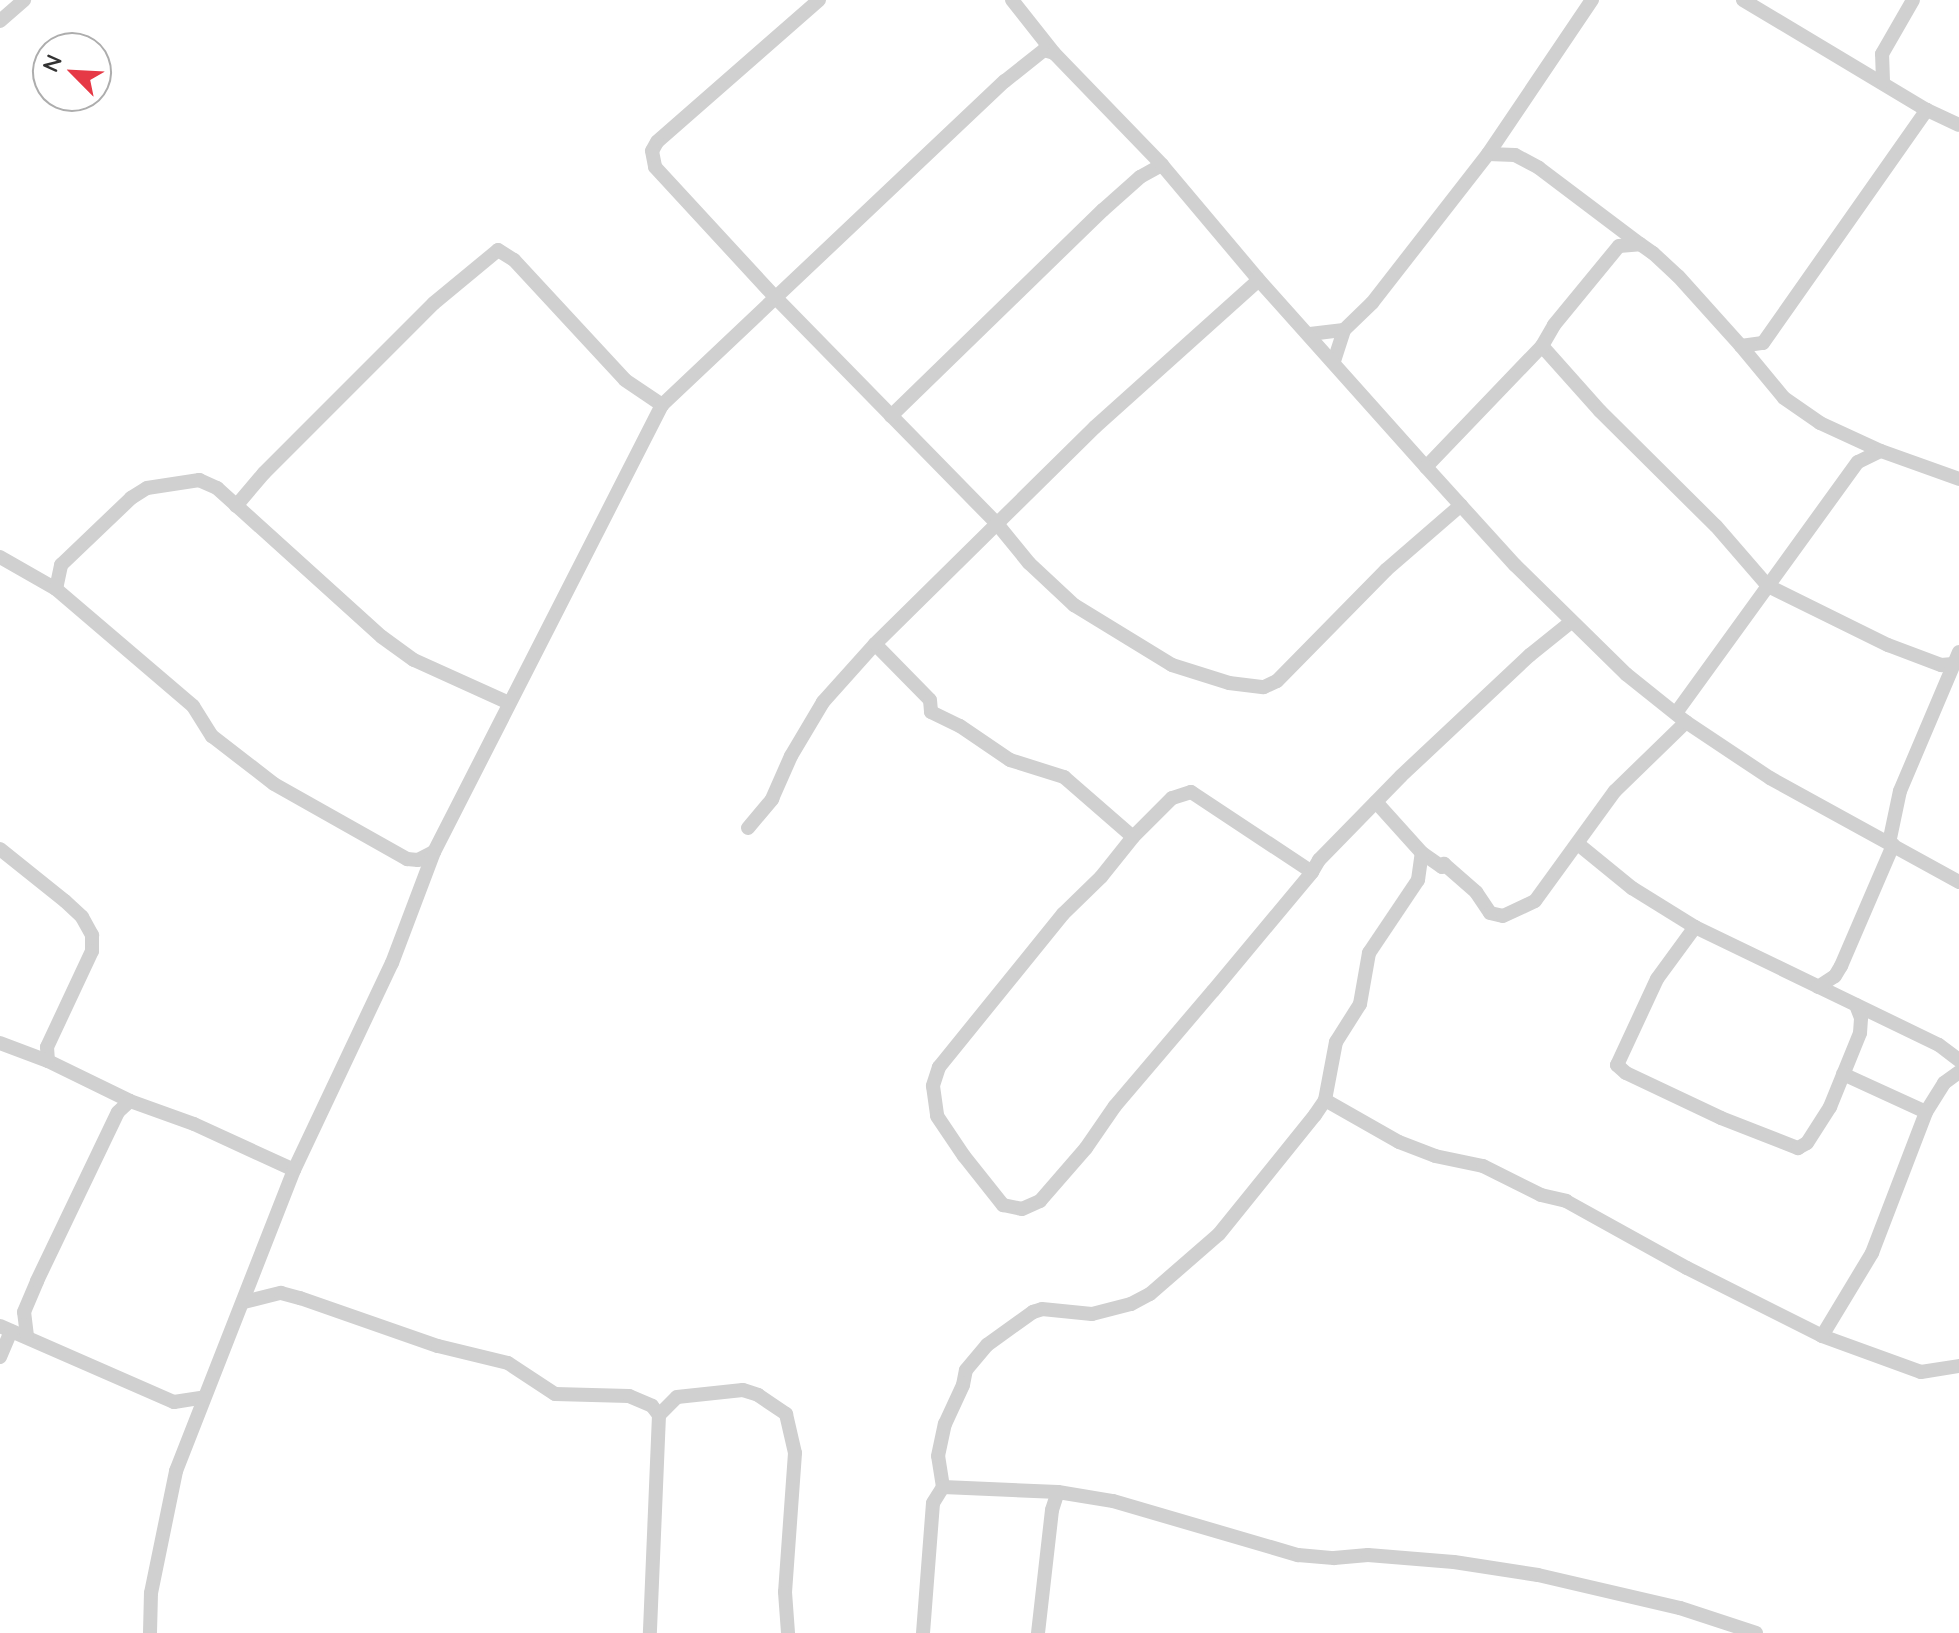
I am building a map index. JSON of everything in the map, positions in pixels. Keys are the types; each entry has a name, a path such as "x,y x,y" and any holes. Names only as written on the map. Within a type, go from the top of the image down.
{"street":[{"path":"0,21 24,0"},
{"path":"819,0 674,125 652,151 660,174 776,298 998,525 1057,592 1125,634 1140,649 1172,665 1254,688 1277,681 1386,570 1461,505"},
{"path":"1012,0 1054,53 1162,165 1259,280 1426,467 1571,622 1626,674 1681,717 1770,778 1959,882"},
{"path":"1334,361 1344,330 1381,292 1488,154 1592,0"},
{"path":"1743,0 1927,110 1959,125"},
{"path":"1883,81 1882,54 1913,0"},
{"path":"150,1633 151,1593 176,1471 294,1170 392,963 434,852 662,405 1005,81 1044,50 1054,53"},
{"path":"1757,368 1763,343 1927,110"},
{"path":"1504,131 1515,155"},
{"path":"1488,154 1515,155 1539,168 1640,244 1678,276 1784,398 1820,423 1881,451 1959,479"},
{"path":"891,416 1103,210 1140,177 1162,165"},
{"path":"1426,467 1542,346 1554,325 1619,246 1620,229"},
{"path":"1619,246 1640,244"},
{"path":"236,506 279,457 434,303 498,250 514,260 625,380 662,405"},
{"path":"748,828 757,822 772,799 791,756 823,702 875,644 1095,427 1259,280"},
{"path":"1310,334 1344,330"},
{"path":"1741,346 1763,343"},
{"path":"1542,346 1600,411 1716,526 1768,586 1888,645 1950,665 1896,802 1891,844 1835,976 1839,997"},
{"path":"1376,802 1422,853 1442,867 1444,864 1476,892 1490,913 1503,916 1535,901 1615,791 1681,717 1768,586 1858,462 1881,451"},
{"path":"56,589 61,565 131,498 147,488 199,480 217,488 382,637 414,660 509,703"},
{"path":"0,557 56,589 193,706 212,736 274,784 407,859 418,860 434,852"},
{"path":"1312,872 1191,792 1172,798 1133,837 1101,877 1063,914 939,1067 933,1086 937,1116 1003,1205 1013,1210 1040,1201 1312,872 1376,802 1530,655 1571,622"},
{"path":"875,644 930,700 931,712 960,726 1010,760 1064,777 1133,837"},
{"path":"1578,844 1632,888 1695,927 1939,1045 1959,1060"},
{"path":"0,849 65,901 82,917 92,935 92,951 47,1047 48,1061"},
{"path":"923,1632 933,1503 943,1487 938,1456 945,1424 963,1385 966,1370 987,1345 1033,1312 1042,1309 1092,1314 1131,1304 1150,1294 1219,1234 1325,1100 1336,1042 1360,1004 1369,953 1418,880 1422,853"},
{"path":"1695,927 1657,979 1619,1056 1620,1069 1721,1118 1798,1148 1807,1143 1830,1107 1860,1033 1861,1018 1856,1005"},
{"path":"1818,987 1835,976"},
{"path":"1860,1033 1882,1017"},
{"path":"0,1043 48,1061 130,1101 194,1124 294,1170"},
{"path":"1822,1336 1872,1253 1926,1112 1944,1083 1959,1072"},
{"path":"1843,1074 1926,1112"},
{"path":"1325,1100 1399,1142 1435,1156 1483,1166 1541,1195 1566,1201 1687,1268 1822,1336 1921,1372 1959,1366"},
{"path":"27,1336 24,1316 37,1281 118,1112 130,1101"},
{"path":"244,1302 281,1293 438,1346 479,1353 508,1363 555,1394 629,1396 652,1406 659,1415 650,1633"},
{"path":"0,1357 6,1328 24,1316"},
{"path":"6,1328 174,1402 192,1425"},
{"path":"659,1415 677,1397 743,1390 758,1395 786,1414 795,1453 785,1592 788,1633"},
{"path":"174,1402 204,1397"},
{"path":"943,1487 1058,1492 1192,1522 1298,1555 1334,1558 1368,1555 1454,1562 1538,1575 1680,1608 1756,1633"},
{"path":"1038,1633 1052,1510 1058,1492"}]}
